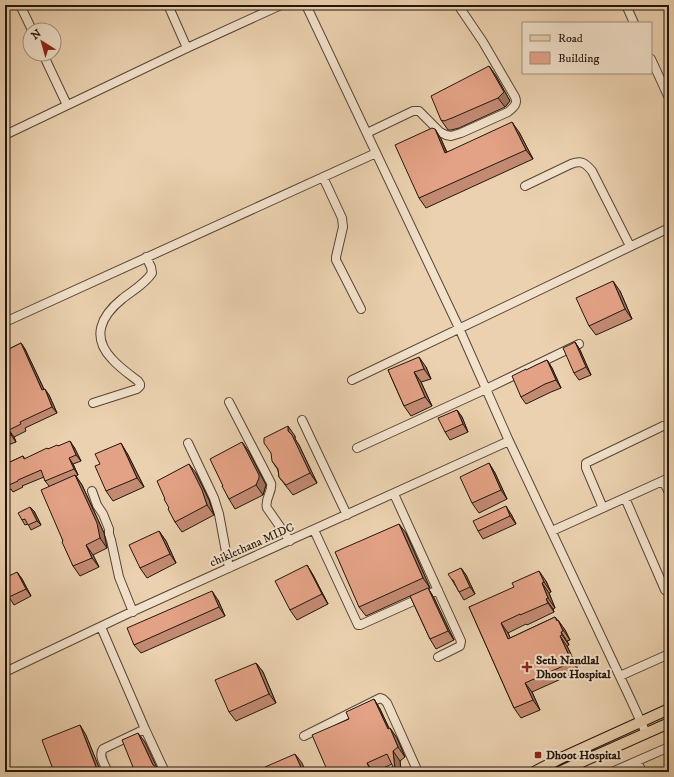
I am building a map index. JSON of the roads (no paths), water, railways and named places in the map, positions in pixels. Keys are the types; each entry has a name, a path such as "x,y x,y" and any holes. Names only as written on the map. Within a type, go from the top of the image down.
{"main road":[{"path":"534,772 559,759 669,709"},
{"path":"559,772 669,723"}],"street":[{"path":"20,5 28,22"},
{"path":"168,5 187,48"},
{"path":"5,135 187,48 282,5"},
{"path":"306,5 459,328 509,441 646,733"},
{"path":"367,133 413,111 419,111 440,132 446,135 456,135 508,112 516,104 516,97 483,42 458,5"},
{"path":"626,5 634,22"},
{"path":"652,61 669,98"},
{"path":"47,62 67,105"},
{"path":"5,322 376,153"},
{"path":"525,186 571,164 582,162 592,171 630,246"},
{"path":"323,177 343,222 336,260 361,309"},
{"path":"352,380 669,228"},
{"path":"93,403 137,389 140,386 139,382 116,364 111,358 103,345 100,332 104,320 120,300 148,278 152,273 146,257"},
{"path":"357,448 486,389 579,344"},
{"path":"229,402 271,484 272,488 266,502 267,508 290,540"},
{"path":"302,420 347,515"},
{"path":"603,508 586,468 586,463 663,426"},
{"name":"chiklethana MIDC","path":"5,672 290,540 509,441"},
{"path":"188,443 214,498 219,514 229,568"},
{"path":"552,531 666,479 669,492"},
{"path":"92,491 109,529 119,577 133,612"},
{"path":"394,494 405,528 438,590 461,641 460,646 438,657"},
{"path":"625,498 666,590 669,593"},
{"path":"314,530 332,559 358,625 438,590"},
{"path":"101,627 165,772"},
{"path":"620,676 669,654"},
{"path":"304,736 380,698 386,703 418,772"},
{"path":"108,772 101,756 101,751 145,729"},
{"path":"612,772 669,747"},
{"path":"637,761 642,772"}],"place":[{"name":"Seth Nandlal Dhoot Hospital","path":"527,667"},
{"name":"Dhoot Hospital","path":"538,755"}]}
